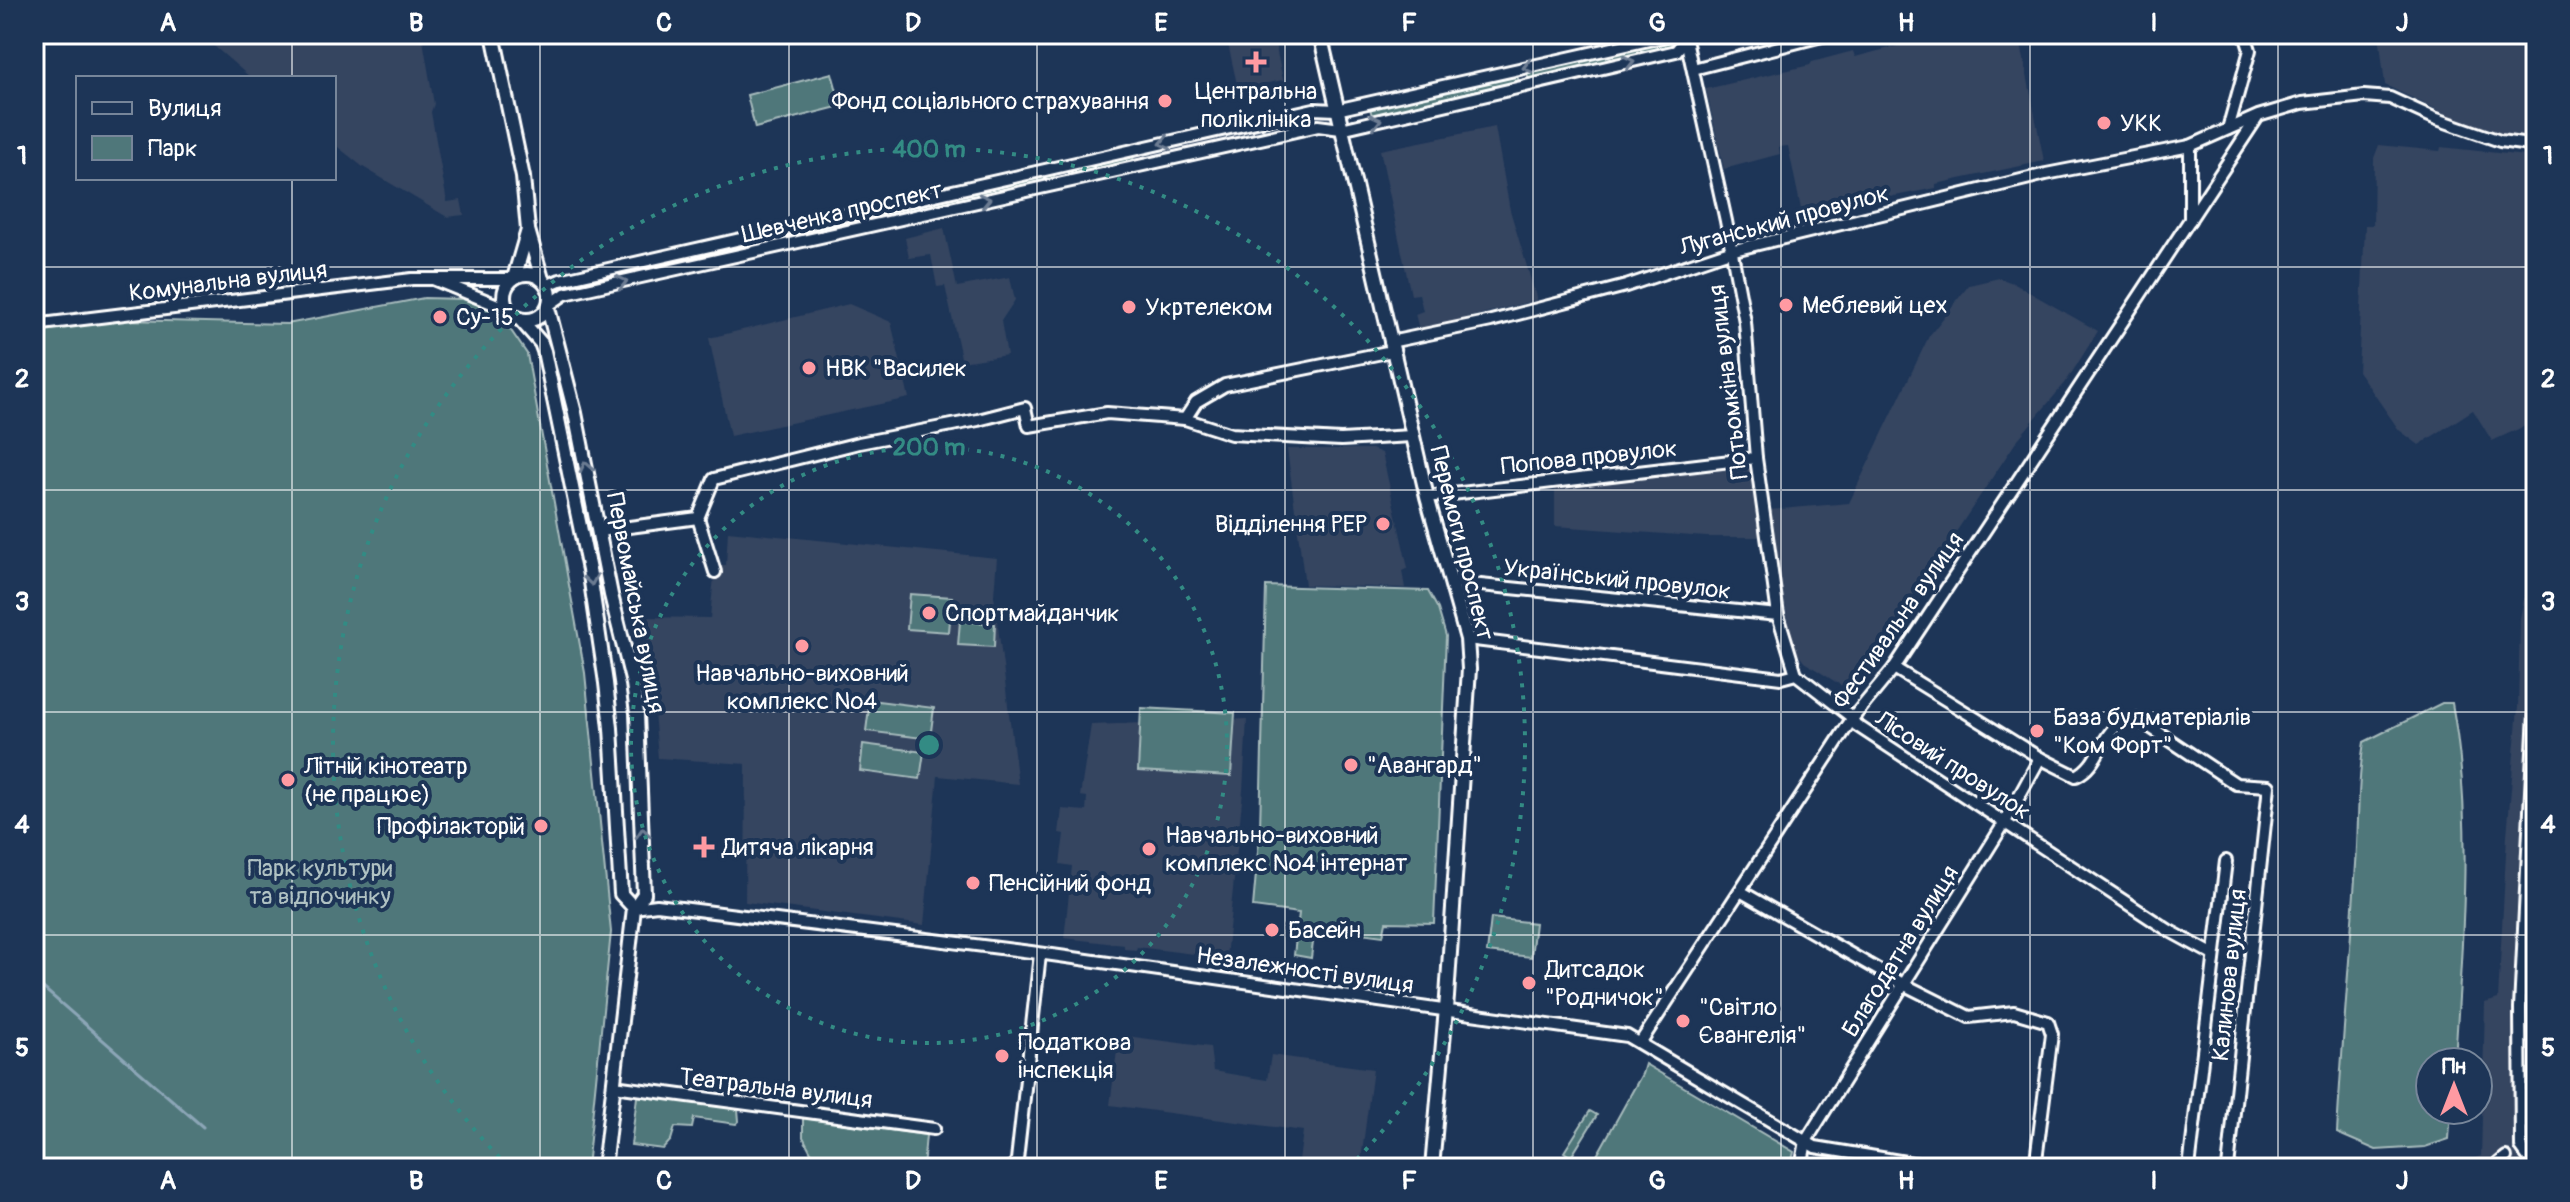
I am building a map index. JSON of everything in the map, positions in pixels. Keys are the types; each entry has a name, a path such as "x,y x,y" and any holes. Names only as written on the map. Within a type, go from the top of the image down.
{"main road":[{"path":"493,34 523,177 528,230 551,297 541,316 531,320 520,319 507,309 504,292 513,278 528,230"},
{"name":"Перемоги проспект","path":"1320,34 1412,436 1467,639 1469,669 1432,1168"},
{"path":"513,278 526,273 545,282"},
{"name":"Первомайська вулиця","path":"548,307 575,413 637,713 644,894 634,908 604,1168"},
{"name":"Первомайська вулиця","path":"520,319 544,351 590,575 611,728 621,894 634,908"}],"street":[{"path":"1693,69 1830,34"},
{"path":"2228,129 2250,50 2245,34"},
{"name":"Шевченка проспект","path":"545,282 1314,109 1336,110 1671,35 1686,36 1676,51 1341,129 1318,126 565,294 548,307"},
{"name":"Потьомкіна вулиця","path":"1686,36 1745,322 1756,458 1778,615 1796,674"},
{"path":"2190,221 2190,146 2258,116 2302,103 2364,96 2390,98 2434,118 2500,141 2536,146"},
{"name":"Фестивальна вулиця","path":"1640,1043 1852,719 1894,668 2258,116"},
{"name":"Луганський провулок","path":"1185,419 1196,402 1225,385 1626,286 1730,251 2046,174 2190,146"},
{"name":"Комунальна вулиця","path":"34,325 428,277 513,278"},
{"name":"Комунальна вулиця","path":"428,277 507,309"},
{"path":"715,572 698,518 714,479 859,443 1025,408 1029,426 1107,413 1185,419 1231,434 1341,440 1412,436"},
{"name":"Попова провулок","path":"1427,497 1756,458"},
{"path":"599,531 698,518"},
{"name":"Український провулок","path":"1451,582 1778,615"},
{"path":"1467,639 1781,678 1796,674"},
{"path":"1894,668 2040,758"},
{"name":"Лісовий провулок","path":"1796,674 1856,725 2168,930 2214,955"},
{"path":"2530,1168 2531,1161 2521,1147 2520,1008 2536,693"},
{"name":"Калинова вулиця","path":"2040,758 2076,776 2085,772 2114,726 2127,719 2138,719 2236,784 2269,786 2228,1168"},
{"name":"Благодатна вулиця","path":"1801,1168 1806,1141 2005,822 2040,758"},
{"name":"Калинова вулиця","path":"2189,1168 2226,861"},
{"path":"1740,891 1903,984 1969,1017 2014,1012 2048,1022 2052,1034 2035,1168"},
{"name":"Незалежності вулиця","path":"634,908 657,905 1040,954 1627,1036 1806,1141 1830,1151 1942,1168"},
{"path":"1013,1168 1017,1160 1040,954"},
{"name":"Театральна вулиця","path":"614,1086 934,1129"},
{"path":"2493,1168 2506,1157"}],"shaded area":[{"path":"200,34 422,34 434,104 431,112 447,202 461,200 464,215 447,217 363,167 336,146 336,76 249,76"},
{"name":"Центральна поліклініка","path":"1247,34 1273,34 1283,80 1238,89 1228,44 1248,39"},
{"path":"1899,34 2019,34 2044,161 1936,184 1936,188 1802,214 1788,146 1779,147 1780,154 1724,169 1706,89 1810,65 1853,51 1855,57 1901,45"},
{"path":"2379,34 2536,34 2536,146 2505,142 2385,85"},
{"path":"1495,127 1510,210 1537,300 1419,330 1415,314 1423,311 1419,294 1411,295 1380,150"},
{"path":"2379,145 2440,151 2441,147 2536,157 2536,421 2492,441 2473,410 2419,445 2399,430 2358,371 2365,225 2373,225 2374,158"},
{"path":"944,228 957,287 1010,277 1015,300 1001,321 1007,355 962,362 945,286 937,287 931,255 909,258 905,238"},
{"path":"1999,278 2098,331 2066,382 2018,439 1850,691 1804,662 1793,647 1773,542 1758,537 1706,537 1555,526 1555,489 1752,461 1758,511 1849,503 1929,336 1969,285"},
{"name":"НВК \"Василек","path":"849,304 891,322 909,398 730,436 709,338"},
{"path":"1287,449 1372,449 1382,453 1408,568 1402,571 1405,588 1305,585"},
{"path":"728,531 997,558 994,595 1018,784 938,776 924,925 745,902 746,764 658,758 651,678 638,617 710,618 715,565 726,565"},
{"path":"2536,545 2536,1153 2530,1168 2449,1168 2481,1156 2482,1126 2494,1126 2494,1046 2484,1046 2485,1003 2498,999 2518,707 2520,618 2527,583 2528,553"},
{"name":"Навчально-виховний комплекс №4 інтернат","path":"1247,719 1226,958 1137,947 1136,950 1124,949 1124,945 1064,938 1072,866 1060,864 1064,834 1059,833 1062,809 1086,811 1087,797 1080,796 1091,725"},
{"path":"1119,1035 1210,1047 1213,1071 1267,1080 1271,1055 1373,1069 1360,1168 1298,1168 1303,1131 1110,1105"}],"green space":[{"path":"1670,39 1672,48 1529,81 1527,72"},
{"path":"832,73 841,106 755,128 747,95"},
{"path":"1517,75 1519,82 1372,116 1370,108"},
{"path":"1132,154 1134,161 1069,177 1067,170"},
{"path":"1053,174 1055,180 874,221 872,214"},
{"path":"850,219 852,225 739,251 737,245"},
{"path":"730,246 732,252 568,290 566,284"},
{"name":"Парк культури та відпочинку","path":"424,298 463,299 499,313 527,354 585,673 611,932 587,1168 34,1168 34,325 85,319 287,324"},
{"name":"\"Авангард\"","path":"1266,586 1428,591 1438,609 1446,636 1434,923 1386,922 1383,936 1315,927 1311,958 1294,955 1299,913 1253,907 1260,829"},
{"name":"Спортмайданчик","path":"910,594 952,597 949,632 907,629"},
{"path":"960,621 995,624 994,647 958,645"},
{"path":"870,700 934,708 930,739 866,731"},
{"path":"2442,703 2452,703 2463,792 2464,837 2463,927 2456,1046 2414,1046 2414,1126 2450,1126 2449,1139 2425,1147 2376,1150 2337,1133 2364,742"},
{"path":"1141,708 1235,713 1231,776 1138,771"},
{"path":"863,744 924,752 920,779 860,771"},
{"path":"1491,918 1535,923 1531,957 1487,952"},
{"path":"1645,1064 1794,1152 1790,1168 1590,1168"},
{"path":"637,1097 738,1109 739,1121 736,1124 694,1118 692,1128 675,1127 671,1140 663,1149 631,1145"},
{"path":"1590,1111 1597,1115 1571,1157 1564,1152"},
{"path":"803,1118 926,1135 923,1168 878,1168 815,1160 803,1137"}],"waterway":[{"path":"34,980 203,1127"}],"place":[{"name":"Центральна поліклініка","path":"1256,62"},
{"name":"Фонд соціального страхування","path":"1165,101"},
{"name":"УКК","path":"2104,123"},
{"name":"Меблевий цех","path":"1786,305"},
{"name":"Укртелеком","path":"1129,307"},
{"name":"Су-15","path":"440,317"},
{"name":"НВК \"Василек","path":"809,368"},
{"name":"Відділення РЕР","path":"1383,524"},
{"name":"Спортмайданчик","path":"929,613"},
{"name":"Навчально-виховний комплекс №4","path":"802,646"},
{"name":"База будматеріалів \"Ком Форт\"","path":"2037,731"},
{"name":"\"Авангард\"","path":"1351,765"},
{"name":"Літній кінотеатр (не працює)","path":"288,780"},
{"name":"Профілакторій","path":"541,826"},
{"name":"Дитяча лікарня","path":"704,847"},
{"name":"Навчально-виховний комплекс №4 інтернат","path":"1149,849"},
{"name":"Пенсійний фонд","path":"973,883"},
{"name":"Басейн","path":"1272,930"},
{"name":"Дитсадок \"Родничок\"","path":"1529,983"},
{"name":"\"Світло Євангелія\"","path":"1683,1021"},
{"name":"Податкова інспекція","path":"1002,1056"}]}
